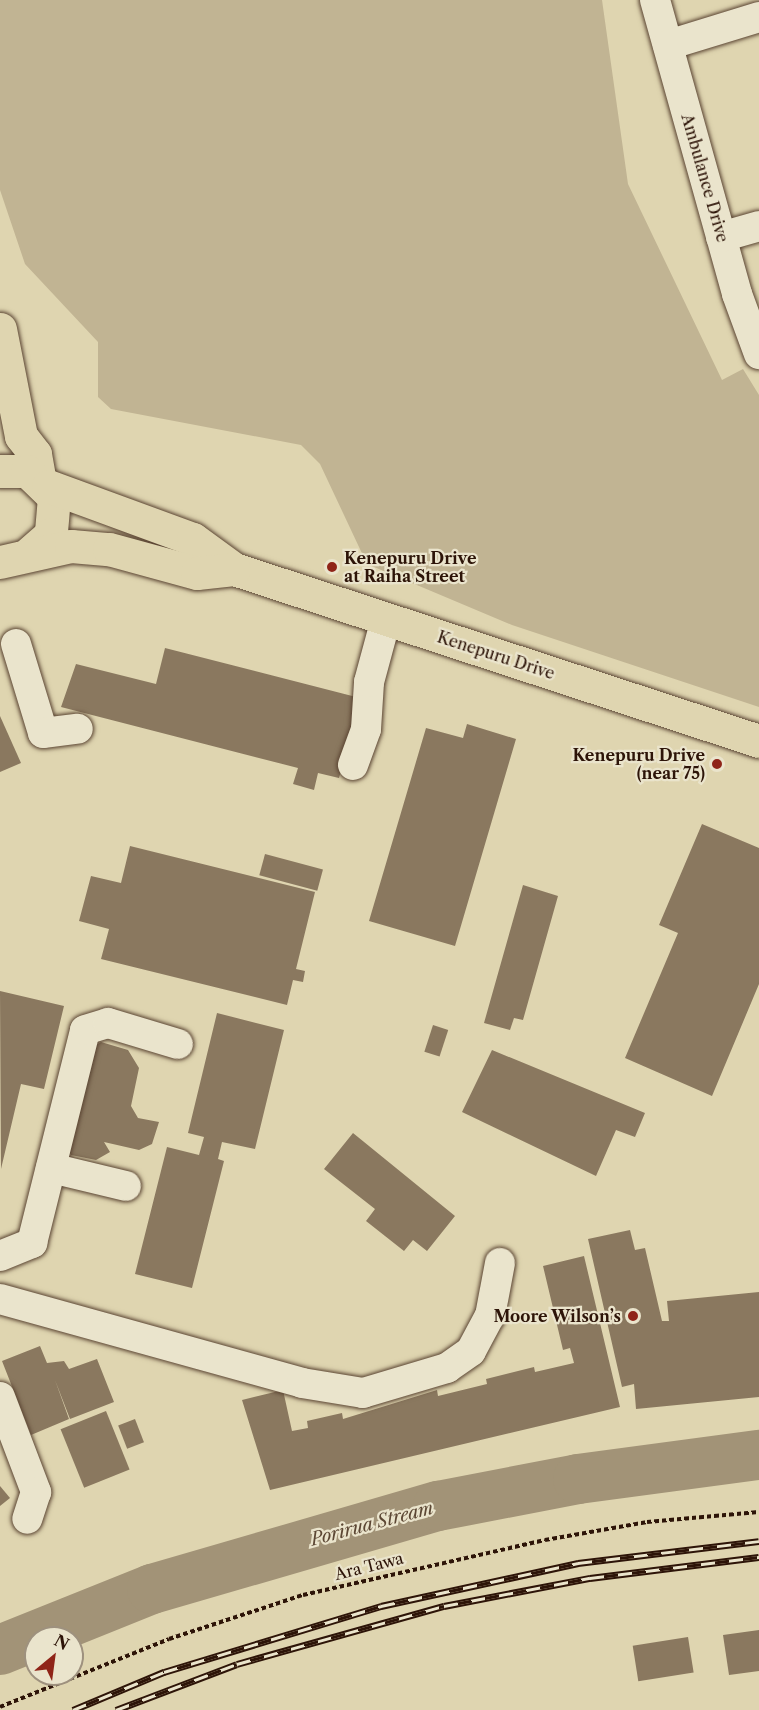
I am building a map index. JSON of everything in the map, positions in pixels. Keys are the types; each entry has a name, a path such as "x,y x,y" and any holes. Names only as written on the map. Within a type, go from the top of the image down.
{"main road":[{"path":"0,329 21,436 35,454 43,481"},
{"name":"Kenepuru Drive","path":"0,471 27,471 43,481 193,539 234,569 759,741"},
{"name":"Kenepuru Drive","path":"12,555 42,545 56,522 43,481"},
{"name":"Kenepuru Drive","path":"12,555 71,546 110,549 197,573 234,569"}],"street":[{"name":"Ambulance Drive","path":"655,0 721,237 759,354"},
{"path":"668,45 759,17"},
{"path":"721,237 759,226"},
{"path":"353,765 366,729 369,682 386,619"},
{"path":"16,644 43,733 78,729"},
{"path":"0,1256 32,1243 85,1030 108,1023 178,1044"},
{"path":"51,1168 126,1186"},
{"path":"0,1299 302,1383 363,1393 447,1368 471,1351 490,1316 500,1263"},
{"path":"0,1397 36,1492 27,1519"}],"path":[{"name":"Ara Tawa","path":"0,1707 169,1639 303,1595 545,1540 647,1522 759,1512"}],"shaded area":[{"path":"0,0 602,0 628,184 722,380 743,369 759,395 759,707 512,625 367,564 320,464 301,445 111,409 98,397 98,342 25,264 0,190"}],"building":[{"path":"165,648 360,698 339,778 318,773 314,790 293,784 298,768 61,707 76,664 156,684"},
{"path":"0,716 21,763 0,772"},
{"path":"467,724 516,739 455,946 369,921 426,728 463,738"},
{"path":"702,824 759,848 759,984 712,1096 625,1058 678,933 659,925"},
{"path":"130,846 315,892 296,969 305,971 303,982 293,980 287,1005 101,959 109,929 79,921 91,876 121,883"},
{"path":"265,854 323,870 317,891 259,875"},
{"path":"523,885 558,896 523,1020 514,1018 510,1030 484,1023"},
{"path":"0,991 64,1006 44,1089 21,1084 1,1169"},
{"path":"217,1013 284,1030 255,1149 222,1142 218,1159 224,1161 192,1288 135,1274 167,1147 199,1155 204,1137 188,1133"},
{"path":"433,1025 448,1030 440,1057 424,1052"},
{"path":"101,1042 128,1050 139,1068 131,1106 138,1118 159,1122 152,1144 139,1150 104,1142 110,1152 96,1160 71,1155 65,1145 88,1050"},
{"path":"492,1050 645,1113 635,1137 616,1130 596,1176 462,1112"},
{"path":"353,1133 455,1216 427,1251 413,1240 404,1251 366,1221 375,1209 324,1169"},
{"name":"Moore Wilson’s","path":"630,1230 635,1250 645,1248 662,1321 669,1321 667,1301 759,1292 759,1397 636,1409 634,1384 622,1387 588,1239"},
{"path":"584,1256 620,1407 270,1490 242,1400 283,1390 292,1431 308,1428 307,1421 342,1413 343,1419 437,1390 438,1396 487,1384 486,1379 534,1367 535,1372 574,1363 570,1348 563,1350 543,1266"},
{"path":"40,1346 47,1363 64,1361 69,1369 97,1359 114,1402 70,1419 55,1380 69,1419 31,1435 2,1361"},
{"path":"106,1411 130,1469 84,1488 61,1429"},
{"path":"135,1419 144,1442 127,1449 118,1425"},
{"path":"0,1486 10,1498 0,1506"},
{"path":"759,1630 759,1671 729,1675 723,1635"},
{"path":"688,1637 694,1673 638,1681 633,1646"}],"waterway":[{"name":"Porirua Stream","path":"0,1650 152,1589 438,1506 578,1479 759,1455"}],"railway":[{"path":"73,1710 164,1672 381,1606 578,1563 759,1541"},
{"path":"116,1710 237,1664 444,1606 590,1578 759,1557"}],"place":[{"name":"Kenepuru Drive at Raiha Street","path":"332,567"},
{"name":"Kenepuru Drive (near 75)","path":"717,764"},
{"name":"Moore Wilson’s","path":"633,1316"}]}
